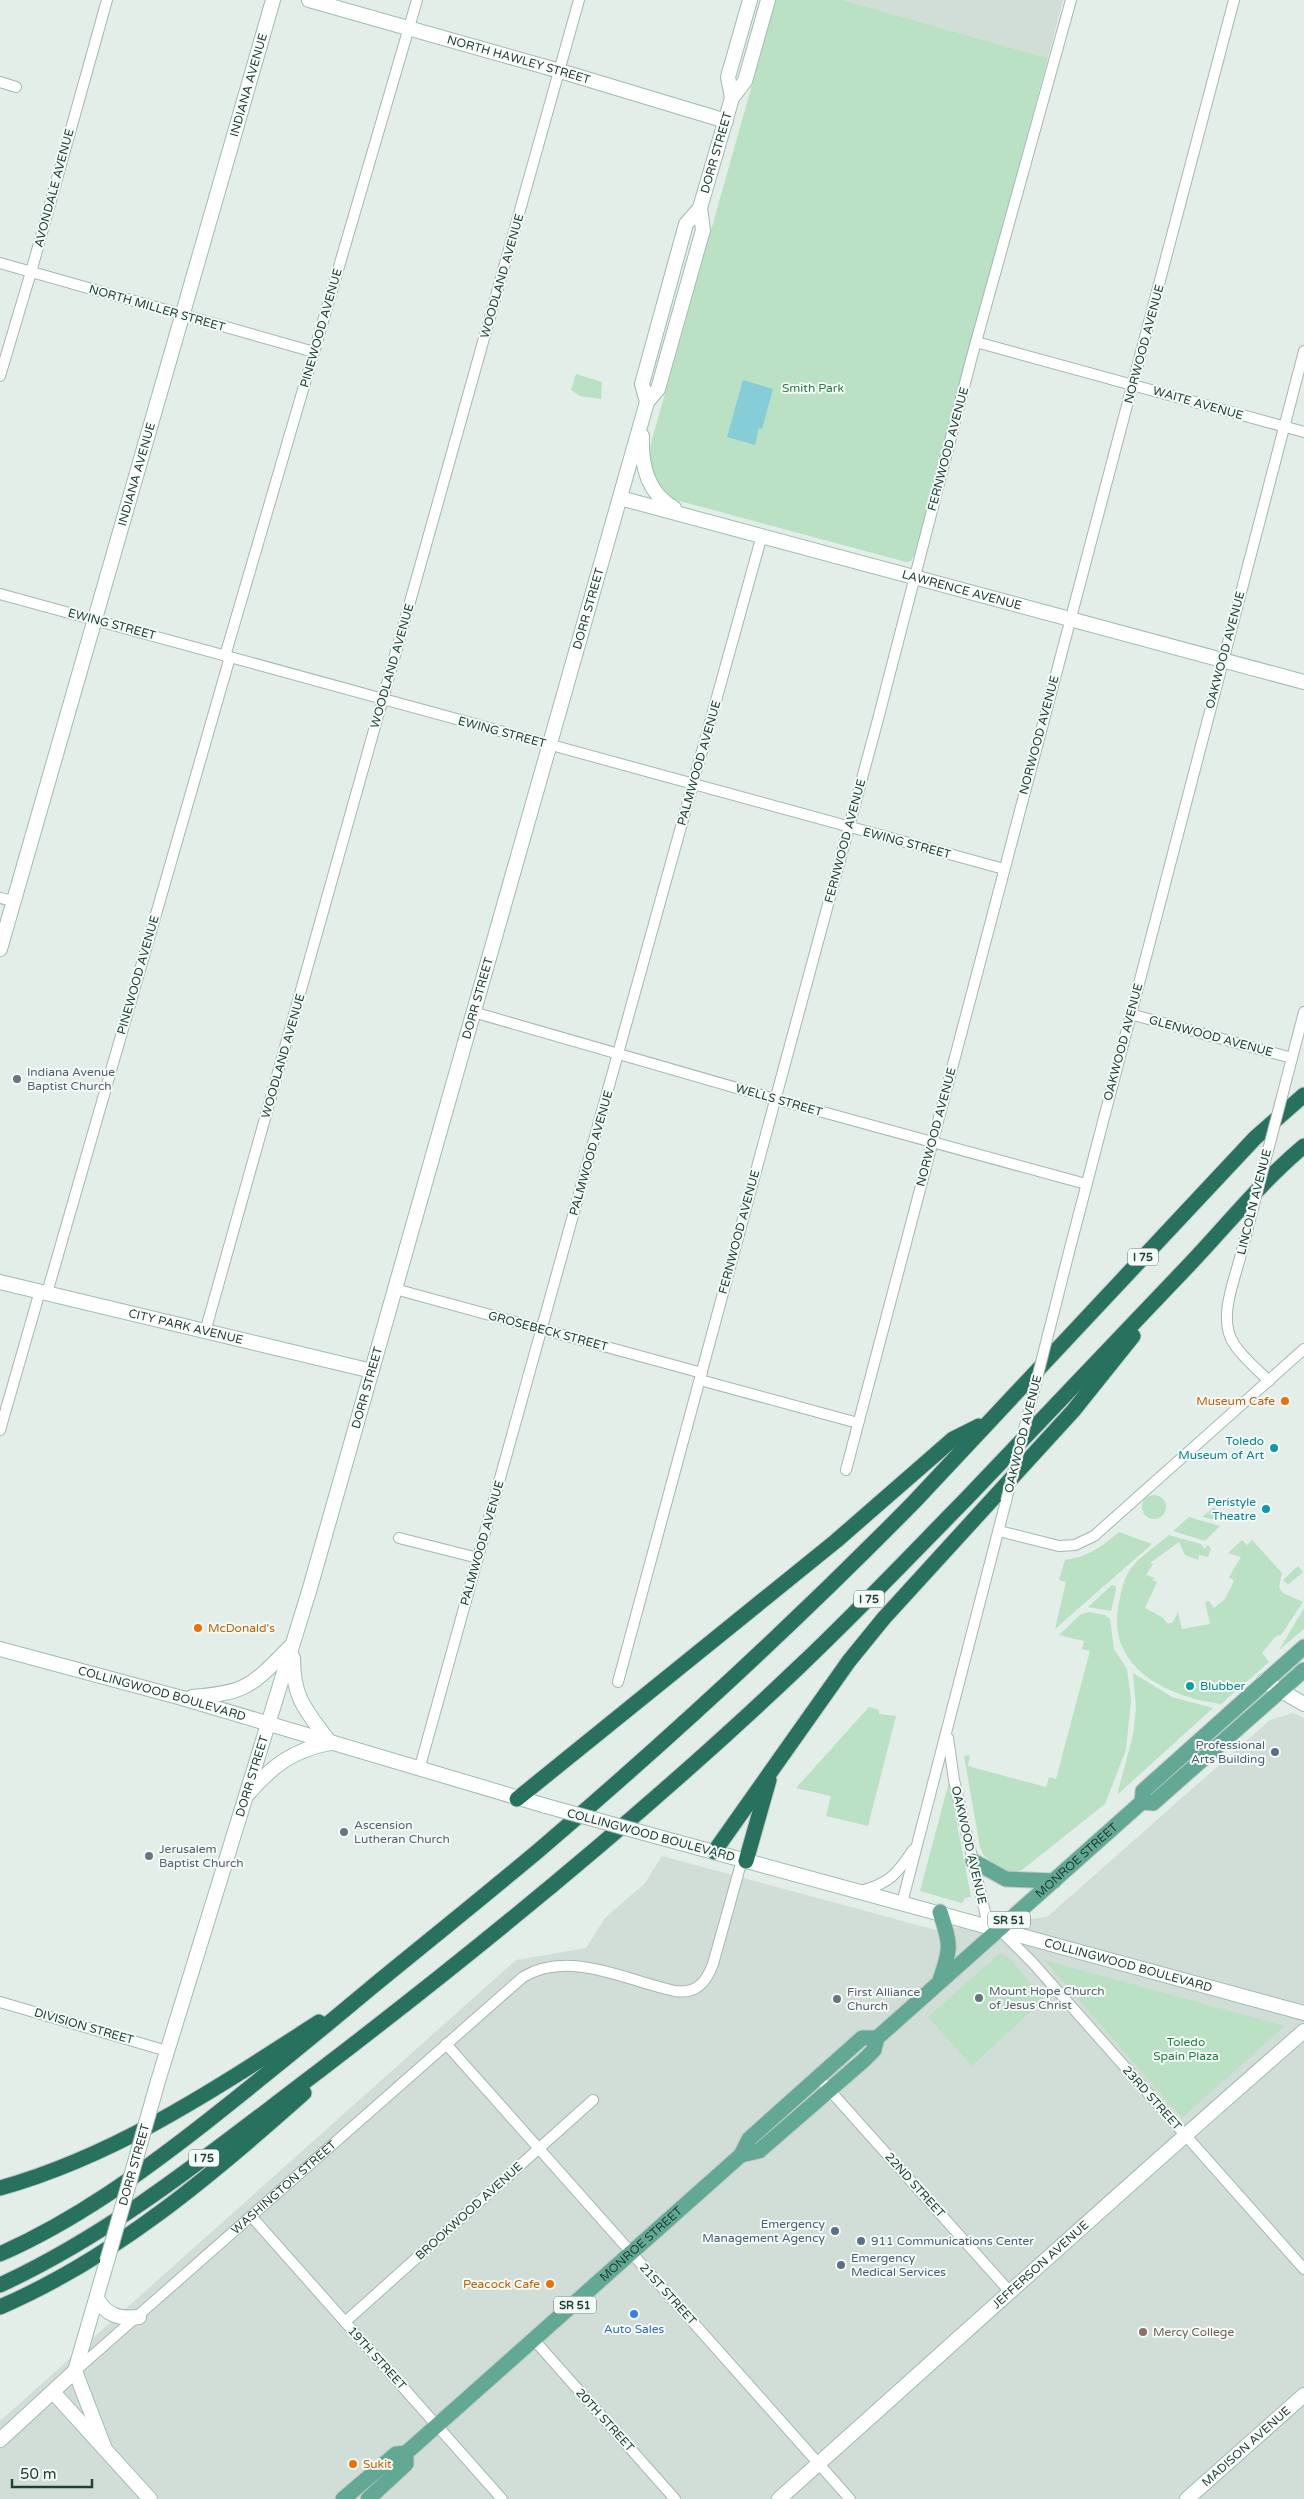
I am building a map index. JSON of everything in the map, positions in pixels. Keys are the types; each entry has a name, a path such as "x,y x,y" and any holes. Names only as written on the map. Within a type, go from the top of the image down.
{"highway":[{"name":"I 75","path":"0,2254 90,2207 138,2174 298,2050 607,1791 764,1648 908,1509 987,1422 1255,1138 1304,1095"},
{"name":"I 75","path":"0,2285 92,2236 150,2197 396,2012 496,1933 651,1800 798,1668 889,1579 1190,1264 1280,1166 1304,1146"},
{"path":"714,1852 849,1661 884,1618 1073,1411 1190,1264"},
{"path":"517,1799 836,1541 953,1439 987,1422"},
{"path":"744,1860 772,1771"},
{"path":"0,2188 86,2158 174,2114 371,1988"},
{"path":"0,2307 94,2258 177,2199 259,2133 396,2012"}],"main road":[{"name":"INDIANA AVENUE","path":"0,949 7,899 95,619 273,0"},
{"name":"NORTH HAWLEY STREET","path":"310,0 560,71 726,121"},
{"name":"DORR STREET","path":"732,98 728,77 750,0"},
{"name":"DORR STREET","path":"75,2372 158,2081 293,1645 372,1371 647,402 642,384 686,224 700,208 732,98 745,81 768,0"},
{"path":"642,418 643,462 652,487 662,500 686,514"},
{"name":"LAWRENCE AVENUE","path":"620,498 686,514 1304,682"},
{"name":"CITY PARK AVENUE","path":"0,1282 372,1371"},
{"path":"182,1698 215,1696 239,1690 253,1683 293,1645"},
{"path":"244,1799 258,1782 290,1755 330,1743 299,1699 293,1675 293,1645"},
{"name":"MONROE STREET","path":"741,2155 759,2151 874,2050 877,2038 939,1982 993,1927 1054,1880 1142,1802 1143,1790 1304,1646"},
{"name":"COLLINGWOOD BOULEVARD","path":"0,1649 182,1698 517,1799 940,1912 1304,2013"},
{"name":"MONROE STREET","path":"1142,1802 1153,1803 1304,1670"},
{"path":"1264,1681 1304,1704"},
{"path":"973,1861 1006,1879 1054,1880"},
{"path":"939,1982 949,1952 949,1941 940,1912"},
{"name":"JEFFERSON AVENUE","path":"779,2499 1011,2293 1185,2134 1304,2031"},
{"name":"MONROE STREET","path":"344,2499 396,2454 406,2453 535,2341 741,2155 749,2139 862,2038 877,2038"},
{"path":"96,2298 106,2311 118,2318 139,2317"},
{"path":"75,2372 101,2445"},
{"name":"WASHINGTON STREET","path":"0,2440 75,2372"},
{"path":"53,2392 150,2499"},
{"name":"MADISON AVENUE","path":"1191,2498 1304,2395"},
{"name":"MONROE STREET","path":"368,2499 406,2464 406,2453"}],"street":[{"name":"AVONDALE AVENUE","path":"0,376 32,272 107,0"},
{"name":"PINEWOOD AVENUE","path":"0,1430 44,1292 417,0"},
{"name":"WOODLAND AVENUE","path":"205,1332 579,0"},
{"name":"FERNWOOD AVENUE","path":"618,1682 849,827 976,342 1071,0"},
{"name":"NORWOOD AVENUE","path":"846,1470 1234,0"},
{"path":"0,82 16,87"},
{"name":"NORTH MILLER STREET","path":"0,263 314,352"},
{"name":"WAITE AVENUE","path":"976,342 1304,432"},
{"name":"OAKWOOD AVENUE","path":"902,1903 948,1734 1130,1014 1304,351"},
{"name":"PALMWOOD AVENUE","path":"419,1770 762,535"},
{"name":"EWING STREET","path":"0,594 693,786 1004,869"},
{"name":"WELLS STREET","path":"473,1012 775,1099 1086,1184"},
{"name":"LINCOLN AVENUE","path":"1268,1380 1235,1346 1228,1331 1227,1312 1304,1012"},
{"name":"GLENWOOD AVENUE","path":"1130,1014 1292,1058"},
{"name":"GROSEBECK STREET","path":"395,1289 858,1423"},
{"path":"999,1531 1059,1546 1084,1542 1100,1530 1304,1349"},
{"path":"399,1538 478,1558"},
{"name":"OAKWOOD AVENUE","path":"948,1734 954,1780 973,1861 993,1927"},
{"name":"OAKWOOD AVENUE","path":"859,1891 876,1886 893,1877 918,1843"},
{"name":"WASHINGTON STREET","path":"75,2372 504,1992 530,1973 557,1966 580,1967 675,1992 699,1988 707,1979 713,1964 744,1860"},
{"name":"23RD STREET","path":"993,1927 1032,1962 1304,2268"},
{"name":"DIVISION STREET","path":"0,2002 167,2051"},
{"name":"21ST STREET","path":"446,2044 850,2499"},
{"name":"22ND STREET","path":"818,2077 1011,2293"},
{"name":"BROOKWOOD AVENUE","path":"344,2322 593,2100"},
{"name":"19TH STREET","path":"252,2217 502,2499"},
{"name":"20TH STREET","path":"535,2341 675,2499"}],"shaded area":[{"path":"843,0 1063,0 1048,58"},
{"path":"1293,1713 1304,1718 1304,2499 0,2499 0,2421 516,1960 586,1948 605,1918 645,1883 662,1856 936,1930 1047,1917 1270,1720"}],"green space":[{"name":"Smith Park","path":"776,0 843,0 1048,58 915,553 911,561 906,562 676,500 668,495 657,483 651,468 651,443"},
{"path":"576,374 602,382 601,399 580,396 571,390"},
{"path":"1154,1495 1163,1498 1166,1507 1163,1516 1154,1519 1145,1516 1142,1507 1145,1498"},
{"path":"1214,1507 1226,1522 1202,1517"},
{"path":"1189,1517 1220,1526 1205,1541 1173,1531"},
{"path":"1119,1532 1152,1544 1055,1629 1066,1582 1059,1580 1065,1560 1073,1559 1094,1550"},
{"path":"1169,1535 1201,1544 1204,1549 1208,1545 1211,1549 1208,1557 1199,1555 1198,1560 1185,1555 1179,1542 1150,1563 1153,1564 1146,1575 1155,1578 1152,1580 1157,1582 1145,1608 1162,1617 1168,1624 1173,1622 1178,1612 1182,1629 1210,1624 1205,1602 1209,1601 1214,1608 1225,1599 1234,1581 1229,1577 1241,1557 1228,1553 1242,1540 1247,1545 1252,1540 1282,1573 1279,1587 1283,1593 1303,1602 1281,1635 1276,1636 1262,1653 1269,1662 1221,1704 1180,1694 1161,1686 1144,1675 1131,1661 1121,1645 1117,1625 1123,1584 1132,1567 1140,1558"},
{"path":"1298,1566 1303,1572 1288,1585 1283,1580"},
{"path":"1112,1585 1116,1586 1116,1590 1111,1611 1088,1607"},
{"path":"1304,1608 1304,1629 1279,1650"},
{"path":"1089,1612 1105,1615 1110,1619 1114,1649 1127,1669 1131,1700 1126,1750 1105,1804 1022,1870 1011,1872 1000,1868 984,1856 980,1847 964,1756 970,1755 968,1766 1046,1787 1049,1777 1056,1779 1090,1651 1082,1649 1084,1641 1059,1635 1081,1614"},
{"path":"1133,1673 1172,1697 1213,1708 1117,1795 1133,1735 1136,1708"},
{"path":"869,1707 879,1710 879,1714 896,1716 868,1826 826,1816 831,1796 796,1788"},
{"path":"949,1782 971,1897 965,1898 962,1903 920,1891"},
{"path":"1000,1953 1009,1958 1044,1999 972,2066 928,2017"},
{"name":"Toledo Spain Plaza","path":"1044,1960 1285,2026 1182,2118"}],"water":[{"path":"743,380 773,389 762,429 759,428 755,445 727,437"}],"place":[{"name":"Indiana Avenue Baptist Church","path":"17,1079"},
{"name":"Museum Cafe","path":"1285,1401"},
{"name":"Toledo Museum of Art","path":"1274,1448"},
{"name":"Peristyle Theatre","path":"1266,1509"},
{"name":"McDonald's","path":"198,1628"},
{"name":"Blubber","path":"1190,1686"},
{"name":"Professional Arts Building","path":"1275,1752"},
{"name":"Ascension Lutheran Church","path":"344,1832"},
{"name":"Jerusalem Baptist Church","path":"149,1856"},
{"name":"Mount Hope Church of Jesus Christ","path":"979,1998"},
{"name":"First Alliance Church","path":"837,1999"},
{"name":"Emergency Management Agency","path":"835,2231"},
{"name":"911 Communications Center","path":"861,2241"},
{"name":"Emergency Medical Services","path":"841,2265"},
{"name":"Peacock Cafe","path":"550,2284"},
{"name":"Auto Sales","path":"634,2314"},
{"name":"Mercy College","path":"1143,2332"},
{"name":"Sukit","path":"353,2464"}]}
